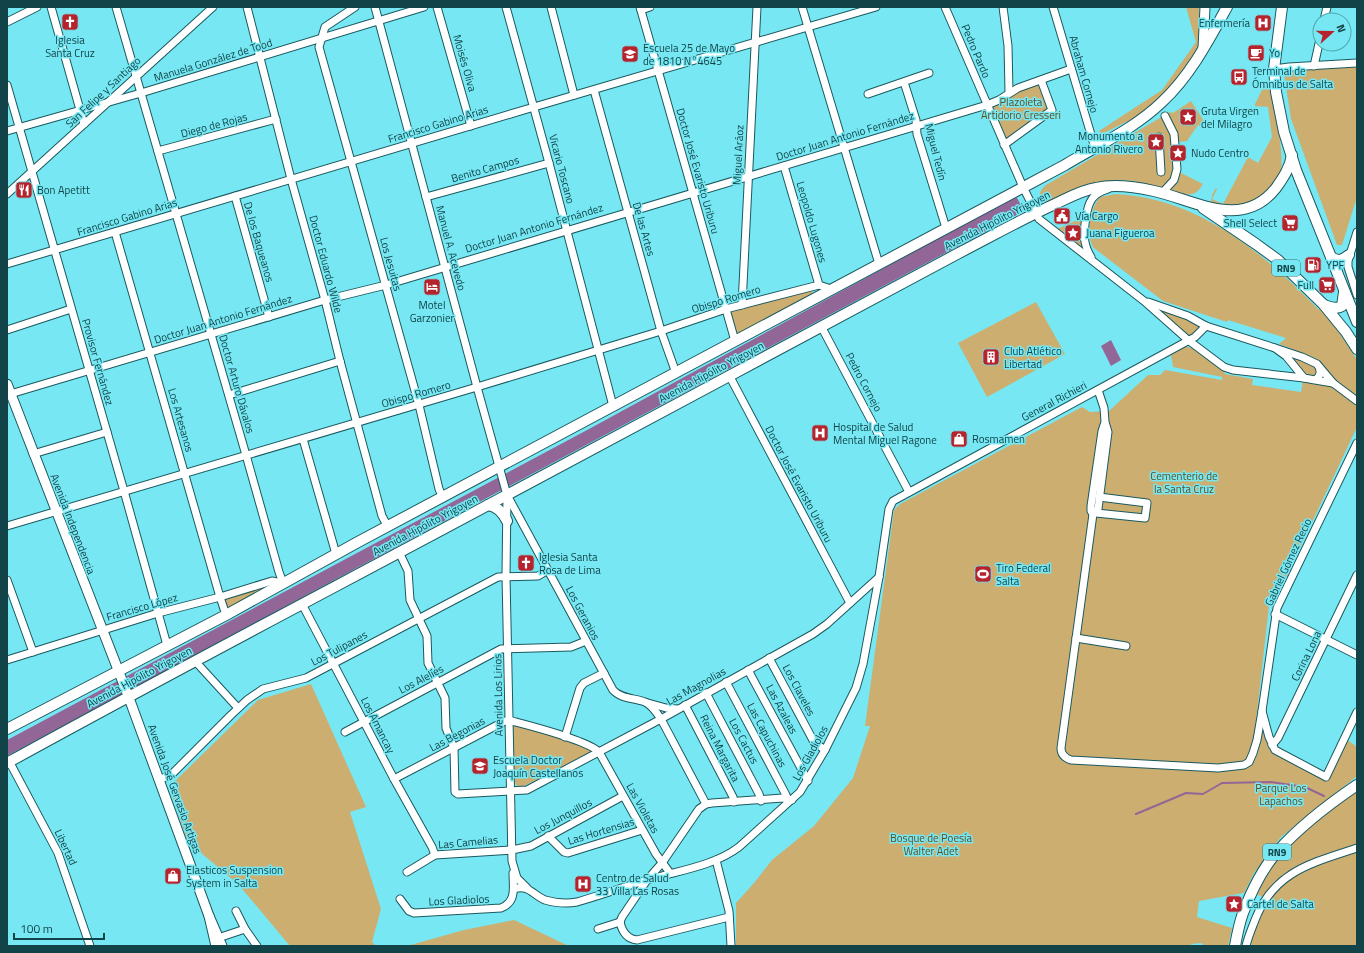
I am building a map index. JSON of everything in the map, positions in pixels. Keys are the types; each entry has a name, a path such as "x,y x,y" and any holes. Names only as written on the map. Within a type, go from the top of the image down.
{"highway":[{"name":"Avenida Hipólito Yrigoyen","path":"7,729 226,615 336,554 1023,187 1128,129 1162,103 1182,81 1227,7"},
{"path":"1282,7 1274,69 1278,106 1292,155 1357,322"},
{"name":"Avenida Hipólito Yrigoyen","path":"8,762 729,375 1035,213 1088,189 1099,187 1140,188 1162,193 1199,206 1243,210 1257,205 1268,197 1289,167 1292,155"},
{"name":"RN9","path":"1199,206 1233,227 1270,254 1324,305 1346,332 1357,349"},
{"path":"1331,257 1340,261 1349,255"},
{"path":"1324,305 1333,308 1342,306 1344,301 1344,288"},
{"path":"488,505 497,508 504,515 507,521"},
{"name":"RN9","path":"1234,946 1242,915 1248,901 1264,871 1277,853 1294,835 1357,785"}],"main road":[{"name":"Avenida Hipólito Yrigoyen","path":"1203,48 1205,7"},
{"name":"Avenida Independencia","path":"7,384 9,394 118,672"},
{"name":"Avenida José Gervasio Artigas","path":"118,672 218,942"}],"street":[{"path":"7,22 37,7"},
{"path":"51,7 84,124"},
{"name":"Doctor Arturo Dávalos","path":"116,7 283,583"},
{"name":"San Felipe y Santiago","path":"7,194 213,7"},
{"name":"Doctor Eduardo Wilde","path":"247,7 356,422 382,516 388,527"},
{"path":"322,38 325,27 355,7"},
{"name":"Manuel A. Acevedo","path":"375,7 498,468 507,495"},
{"name":"Manuela González de Tood","path":"7,131 141,93 424,7"},
{"name":"Moisés Oliva","path":"437,7 471,126"},
{"name":"Vicario Toscano","path":"506,7 550,163 613,406"},
{"path":"551,7 574,95"},
{"path":"640,8 650,7"},
{"name":"Miguel Aráoz","path":"742,305 757,7"},
{"path":"802,7 879,264"},
{"name":"Francisco Gabino Arias","path":"7,264 574,95 658,72 876,7"},
{"name":"Pedro Pardo","path":"945,7 986,105 1023,187 1035,213 1043,223 1092,259 1144,301 1188,340 1224,367 1233,370 1315,380"},
{"path":"1003,7 1008,46 1009,92"},
{"name":"Abraham Cornejo","path":"1053,7 1094,148"},
{"name":"Doctor José Evaristo Uriburu","path":"640,8 735,341"},
{"name":"Los Jesuitas","path":"322,38 319,47 419,405 439,489 443,498"},
{"path":"1314,66 1317,52"},
{"path":"1274,69 1357,63"},
{"name":"Doctor Juan Antonio Fernández","path":"9,394 325,300 386,285 445,266 986,105 999,100 1009,92 1018,88 1071,69"},
{"path":"868,94 929,73"},
{"path":"1004,145 1052,110 1041,80"},
{"name":"Miguel Tedín","path":"904,82 916,120 917,134 946,228"},
{"name":"Provisor Fernández","path":"7,85 167,645"},
{"name":"De las Artes","path":"594,90 662,331 676,373"},
{"path":"1162,193 1174,180 1177,169 1174,134 1165,116"},
{"name":"Diego de Rojas","path":"158,151 276,119"},
{"path":"1159,137 1161,172"},
{"name":"Benito Campos","path":"426,197 550,163"},
{"name":"Leopoldo Lugones","path":"784,166 819,285"},
{"path":"1092,259 1086,248 1084,234 1091,199 1099,193 1116,187"},
{"name":"De los Baqueanos","path":"234,196 269,317"},
{"name":"Los Artesanos","path":"116,232 226,615"},
{"path":"1357,233 1349,255 1348,266 1357,292"},
{"path":"819,285 831,290"},
{"name":"Obispo Romero","path":"7,526 356,422 477,388 662,331 726,309 819,285"},
{"path":"1144,301 1188,316 1206,326 1302,357 1317,364 1333,383 1357,401"},
{"path":"7,330 71,309"},
{"name":"Pedro Cornejo","path":"821,326 910,492"},
{"name":"General Richieri","path":"910,492 1195,337 1206,326"},
{"path":"1275,348 1286,356 1304,378"},
{"path":"229,395 340,361"},
{"path":"1315,380 1319,378 1321,373 1320,367 1317,364"},
{"name":"Doctor José Evaristo Uriburu","path":"729,375 850,603"},
{"path":"1315,380 1333,383"},
{"path":"1098,390 1104,408 1108,432 1100,497 1098,509 1095,513 1076,638 1061,752 1067,758 1089,761 1218,768 1244,765 1249,762 1253,753 1262,711"},
{"path":"1100,497 1147,503 1145,518 1095,513 1091,511 1102,432 1106,422"},
{"path":"33,454 107,432"},
{"path":"303,439 336,554"},
{"name":"Gabriel Gómez Recio","path":"1272,745 1262,711 1275,614 1357,443"},
{"name":"Los Gladiolos","path":"527,888 546,900 571,903 716,860 739,848 790,799 800,792 808,781 856,688 861,674 891,505 898,498 910,492"},
{"name":"Avenida Los Lirios","path":"507,495 506,576 512,850 513,867 517,878 527,888"},
{"name":"Los Geranios","path":"507,495 586,641 616,693 647,703 661,718 706,804"},
{"path":"399,552 408,571 410,600 427,636 428,663 445,698 446,728 454,748"},
{"name":"Los Tulipanes","path":"159,780 172,774 238,708 263,689 306,678 498,577 538,576 548,570"},
{"name":"Corina Lona","path":"1272,745 1278,738 1357,575"},
{"name":"Las Magnolias","path":"454,748 456,794 527,790 599,752 817,631 879,577"},
{"path":"7,580 33,652"},
{"name":"Francisco López","path":"7,660 158,613 220,597 272,581 283,583"},
{"name":"Los Amancay","path":"302,604 435,855"},
{"path":"1275,614 1357,655"},
{"path":"1076,638 1126,646"},
{"name":"Los Alelíes","path":"345,732 501,648 571,647 586,641"},
{"name":"Los Claveles","path":"769,658 814,742 824,750"},
{"path":"195,661 238,708"},
{"name":"Las Azaleas","path":"748,670 808,781"},
{"path":"565,737 582,684 604,673"},
{"name":"Las Capuchinas","path":"726,682 786,795 790,799"},
{"name":"Los Cactus","path":"706,693 759,794 761,801"},
{"path":"647,703 677,709"},
{"name":"Reina Margarita","path":"685,704 733,797 734,802"},
{"path":"1272,745 1278,752 1326,776 1357,712"},
{"path":"510,720 592,746 599,752"},
{"name":"Las Begonias","path":"394,779 503,721 510,720"},
{"name":"Las Violetas","path":"599,752 642,830 662,863 670,873"},
{"name":"Libertad","path":"8,762 58,853 90,946"},
{"name":"Los Junquillos","path":"512,850 531,846 623,796"},
{"path":"729,917 645,939 632,940 624,933 620,922 635,897 662,863 699,809 706,804 790,799"},
{"name":"Las Hortensias","path":"548,836 564,852 568,853 642,830"},
{"path":"1246,946 1264,901 1273,889 1283,880 1295,871 1307,865 1357,848"},
{"name":"Las Camelias","path":"408,872 435,855 512,850"},
{"path":"716,860 729,917 731,946"},
{"name":"Los Gladiolos","path":"400,899 411,913 498,908 506,906 510,903 513,895 513,867"},
{"path":"627,886 632,890 635,897"},
{"path":"514,889 520,887 527,888"},
{"path":"236,911 245,929 257,946"},
{"path":"598,929 620,922"},
{"path":"218,942 245,929"}],"green space":[{"path":"1186,7 1199,7 1200,44 1171,88 1152,105 1134,118 1106,132 1100,133 1099,131 1162,90 1196,42"},
{"path":"1357,66 1357,197 1342,245 1337,245 1291,119 1284,74 1287,70"},
{"name":"Plazoleta Artidorio Cresseri","path":"1040,84 1049,109 1007,140 993,107 1012,94"},
{"path":"1267,85 1271,86 1281,147 1282,159 1279,178 1270,189 1250,207 1213,204 1211,202 1212,195 1216,188 1217,189 1212,199 1223,204 1248,157 1258,163 1272,137 1268,107 1255,106 1263,88"},
{"path":"1191,101 1207,126 1206,125 1204,128 1198,125 1187,141 1179,142 1180,161 1178,166 1179,172 1203,184 1195,193 1179,194 1139,182 1122,181 1100,184 1048,202 1044,202 1040,198 1041,190 1046,185 1170,112 1173,113"},
{"path":"1115,194 1145,198 1174,206 1201,217 1252,249 1275,268 1319,310 1321,308 1354,355 1357,360 1357,397 1336,382 1315,358 1279,344 1286,338 1228,320 1227,322 1163,301 1094,248 1091,243 1089,229 1091,215 1100,197"},
{"path":"1082,218 1081,237 1083,249 1057,229"},
{"path":"810,290 812,291 812,294 740,335 736,332 729,310"},
{"path":"1036,302 1065,354 987,397 958,343"},
{"path":"1161,309 1188,318 1199,328 1197,332 1191,337 1188,336 1163,313"},
{"path":"1184,347 1195,349 1223,368 1225,374 1253,379 1252,385 1301,392 1303,380 1335,387 1346,398 1357,401 1357,427 1273,605 1269,606 1253,748 1257,756 1263,731 1269,749 1275,755 1327,778 1346,739 1357,747 1357,776 1281,837 1254,873 1244,893 1199,901 1197,917 1232,928 1228,946 1205,946 1201,943 1192,944 1189,946 736,946 736,903 772,860 814,826 853,778 870,726 865,726 894,510 900,504 1082,407 1090,412 1109,411 1148,375 1160,375 1165,370 1222,380 1222,377 1173,367 1171,355"},
{"path":"1290,356 1304,360 1319,369 1316,378 1309,378"},
{"path":"270,583 277,584 229,610 224,602 224,597"},
{"path":"311,684 366,807 350,812 381,909 372,942 376,946 290,946 238,884 188,842 169,787 258,700"},
{"path":"515,724 591,748 593,751 520,788 514,781 513,725"},
{"path":"1357,789 1357,946 1252,946 1251,937 1265,898 1256,894 1279,857 1304,830"},
{"path":"514,920 569,946 407,946 464,930"}],"shaded area":[{"path":"1016,196 1024,211 7,756 7,740 589,429"},
{"path":"1111,340 1121,360 1111,366 1101,346"}],"waterway":[{"path":"1136,814 1186,793 1203,794 1222,783 1271,782 1305,787 1324,796"}],"place":[{"name":"Iglesia Santa Cruz","path":"70,22"},
{"name":"Enfermería","path":"1263,23"},
{"name":"Yo","path":"1256,53"},
{"name":"Escuela 25 de Mayo de 1810 N°4645","path":"630,54"},
{"name":"Terminal de Ómnibus de Salta","path":"1239,77"},
{"name":"Gruta Virgen del Milagro","path":"1188,117"},
{"name":"Monumento a Antonio Rivero","path":"1156,142"},
{"name":"Nudo Centro","path":"1178,153"},
{"name":"Bon Apetitt","path":"24,190"},
{"name":"Vía Cargo","path":"1062,216"},
{"name":"Shell Select","path":"1290,223"},
{"name":"Juana Figueroa","path":"1073,233"},
{"name":"YPF","path":"1313,265"},
{"name":"Full","path":"1327,285"},
{"name":"Motel Garzonier","path":"432,287"},
{"name":"Club Atlético Libertad","path":"991,357"},
{"name":"Hospital de Salud Mental Miguel Ragone","path":"820,433"},
{"name":"Rosmamen","path":"959,439"},
{"name":"Iglesia Santa Rosa de Lima","path":"526,563"},
{"name":"Tiro Federal Salta","path":"983,574"},
{"name":"Escuela Doctor Joaquín Castellanos","path":"480,766"},
{"name":"Elasticos Suspension System in Salta","path":"173,876"},
{"name":"Centro de Salud 33 Villa Las Rosas","path":"583,884"},
{"name":"Cartel de Salta","path":"1234,904"}],"park label":[{"name":"Cementerio de la Santa Cruz","path":"1184,482"},
{"name":"Parque Los Lapachos","path":"1281,794"},
{"name":"Bosque de Poesía Walter Adet","path":"931,844"}]}
